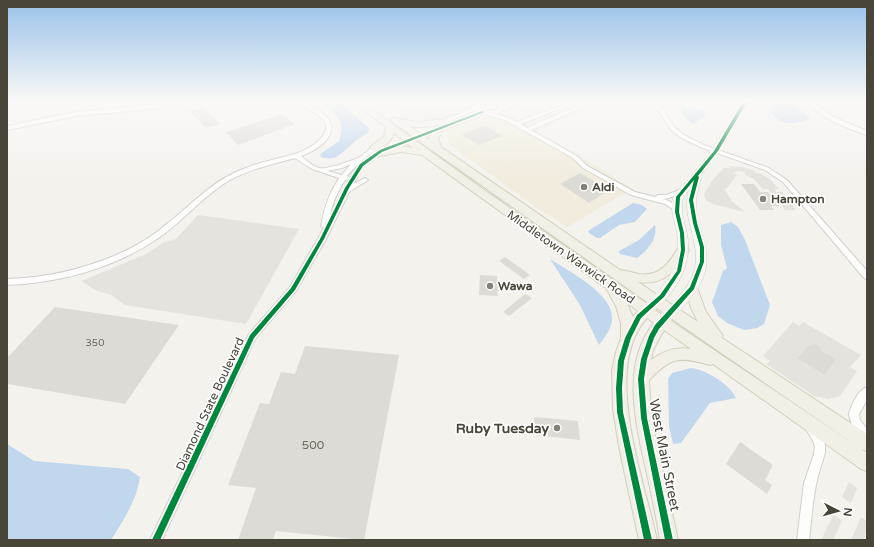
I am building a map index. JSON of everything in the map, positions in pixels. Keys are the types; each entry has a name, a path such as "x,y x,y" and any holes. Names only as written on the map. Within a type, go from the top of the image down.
{"main road":[{"path":"374,151 388,137 391,128"},
{"name":"Middletown Warwick Road","path":"398,128 651,306 741,358 867,443"},
{"path":"374,151 405,149 432,152 433,137 441,128"},
{"path":"648,540 620,412 621,361 628,338 639,317 670,286 679,271 683,250 677,210 678,197 716,151 730,128"},
{"path":"667,316 692,288 697,277 703,254 691,200 699,173"},
{"path":"628,338 625,311 610,276 638,278 660,277 672,268 683,250"},
{"path":"692,288 695,303 701,318 716,336 741,358"},
{"name":"Middletown Warwick Road","path":"667,316 720,362 867,464"},
{"name":"West Main Street","path":"667,316 651,338 647,349 641,379 644,418 669,540"},
{"path":"641,379 655,365 664,358 673,354 696,354 720,362"}],"street":[{"path":"7,282 60,276 117,257 154,237 176,221 206,193 222,182 251,168 296,156 310,150 320,143 329,128"},
{"name":"Diamond State Boulevard","path":"322,238 328,208 336,191 344,177 359,162 374,151 436,128"},
{"path":"522,128 575,157 585,166 633,194 667,202 677,210"},
{"path":"526,130 532,128"},
{"path":"672,128 682,136 716,151 767,169 785,181 867,276"},
{"path":"856,128 867,132"},
{"path":"296,156 317,170 352,179"},
{"path":"317,170 328,170 359,162 367,180 345,192"},
{"name":"Diamond State Boulevard","path":"156,540 252,337 294,289 322,238 359,162"},
{"path":"325,173 333,182 336,191"},
{"path":"649,197 667,197 683,190"},
{"path":"864,395 854,412 853,418 867,437"},
{"path":"800,417 815,434 820,446 820,454 810,483 804,540"}],"shaded area":[{"path":"437,128 547,128 537,132 585,159 632,189 567,227 534,206 449,144 445,131"},
{"path":"728,166 743,167 756,171 755,173 760,173 771,180 779,189 775,189 776,192 782,192 796,210 785,210 768,189 763,189 754,179 745,175 745,172 740,171 733,172 737,175 725,190 732,201 745,212 716,205 707,201 704,195 711,182 724,168 731,168"},
{"path":"198,215 299,229 246,324 125,305 111,295 95,290 81,281 144,255 165,242 176,239"},
{"path":"793,322 799,326 803,322 861,355 850,367 857,371 840,396 829,399 814,396 766,364 770,361 763,356"},
{"path":"849,482 857,488 851,503 842,497"},
{"path":"834,514 842,521 833,540 821,540"},
{"path":"861,517 867,521 867,531 863,540 851,540"}],"water":[{"path":"342,128 369,128 368,133 338,156 331,158 321,157 320,154 339,141"},
{"path":"633,203 642,205 647,209 635,222 619,225 600,238 597,238 589,233 588,231"},
{"path":"731,222 738,227 745,240 770,305 764,324 757,328 744,330 727,323 718,316 712,302 723,271 727,268 721,245 721,225"},
{"path":"655,225 655,235 653,240 641,255 637,258 620,254 619,251 639,240"},
{"path":"550,259 589,284 606,301 611,310 612,320 609,330 599,345 580,305"},
{"path":"691,368 697,369 717,378 729,388 736,398 710,403 681,443 673,444 669,426 668,379 672,373"},
{"path":"7,444 34,461 128,469 140,477 133,502 111,540 7,540"}],"building":[{"path":"240,128 285,128 238,145 226,132"},
{"path":"479,128 488,128 502,136 479,145 462,135"},
{"name":"Aldi","path":"580,173 609,190 589,203 560,184"},
{"name":"Hampton","path":"741,184 754,184 760,192 768,192 779,206 771,206 774,210 760,210"},
{"name":"Wawa","path":"505,257 530,275 524,279 499,261"},
{"name":"Wawa","path":"480,275 497,276 497,280 501,280 501,291 497,291 498,296 479,295"},
{"name":"Wawa","path":"525,294 532,298 509,316 503,312"},
{"path":"55,307 179,325 125,404 7,384 7,358"},
{"path":"814,343 821,348 820,350 836,360 824,375 798,358 810,344 812,346"},
{"path":"305,346 399,355 364,540 276,531 273,540 238,540 256,488 228,485 260,403 269,404 281,372 295,374"},
{"name":"Ruby Tuesday","path":"534,417 578,421 580,440 535,435"},
{"path":"740,442 773,465 765,480 772,485 767,494 726,464"}],"cycle path":[{"path":"156,540 252,337 293,289 322,239 347,188 361,165 381,151 442,128"},
{"path":"648,540 620,412 619,388 621,361 628,338 639,317 662,296 679,271 683,250 682,233 677,212 678,197 716,151 730,128"},
{"path":"669,540 644,418 641,379 644,359 651,338 657,327 692,288 702,262 702,247 695,223 691,200 697,177"}],"place":[{"name":"Aldi","path":"584,187"},
{"name":"Hampton","path":"763,199"},
{"name":"Wawa","path":"490,286"},
{"name":"Ruby Tuesday","path":"557,428"}]}
